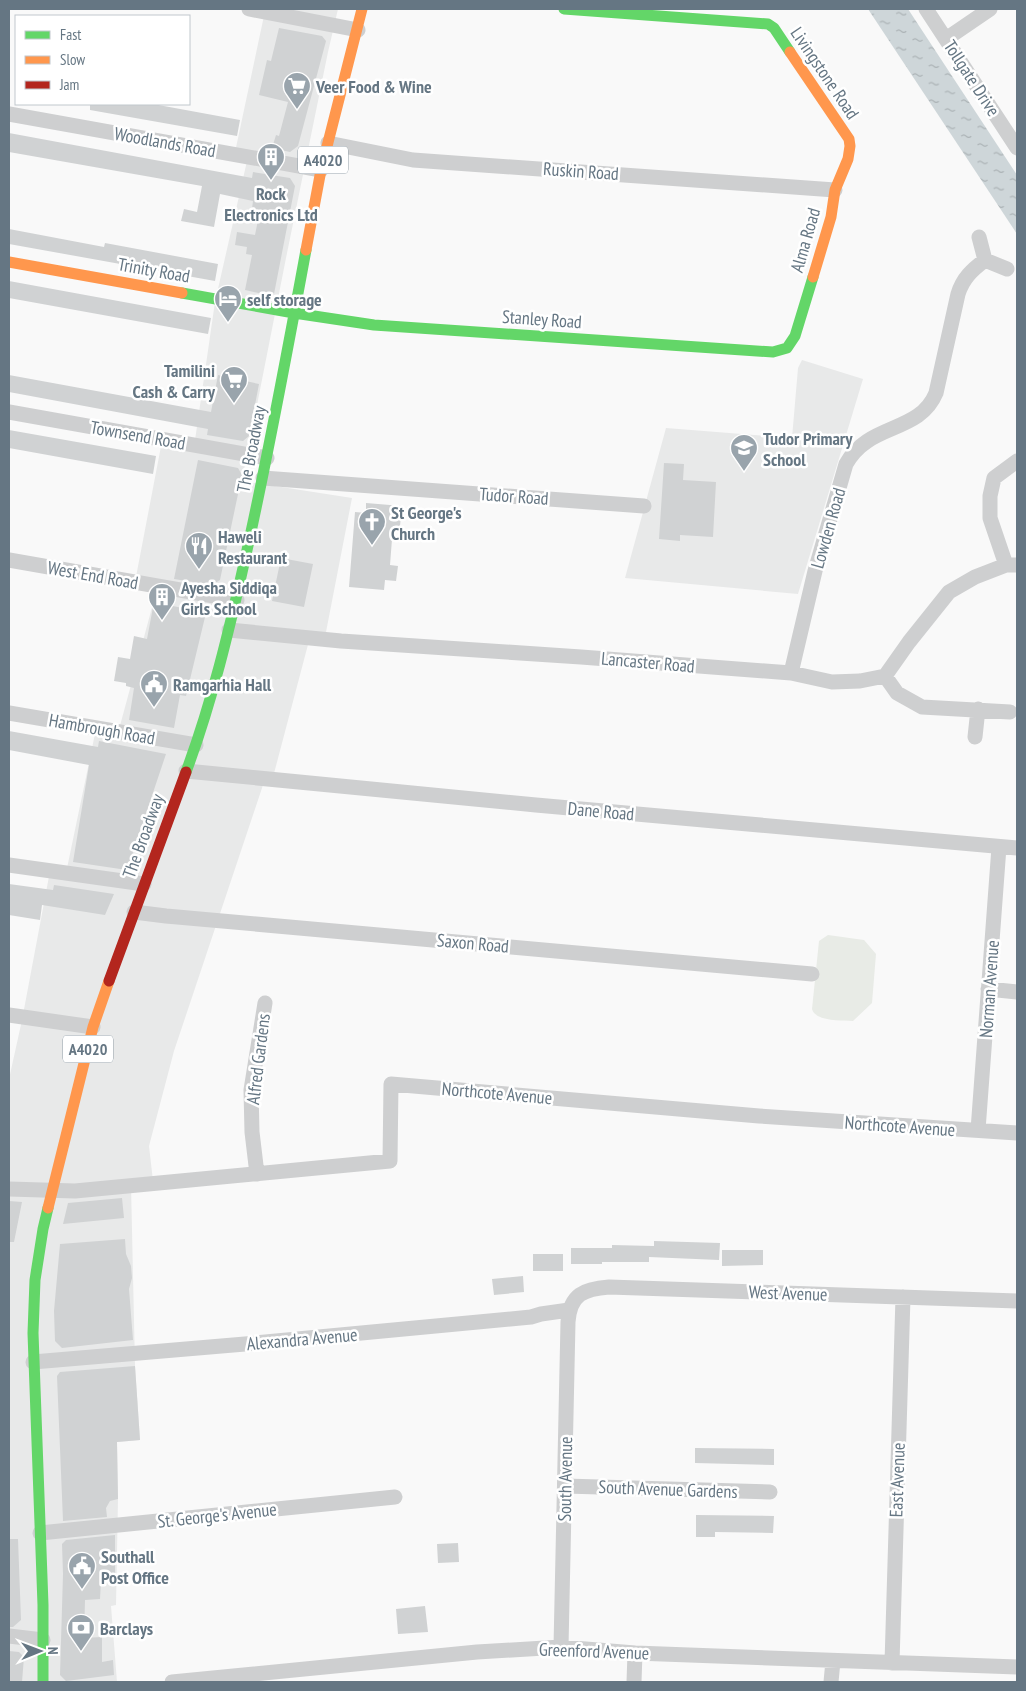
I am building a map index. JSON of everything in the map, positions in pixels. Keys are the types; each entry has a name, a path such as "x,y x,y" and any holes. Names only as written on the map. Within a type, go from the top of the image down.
{"main road":[{"name":"The Broadway","path":"43,1682 33,1333 36,1280 43,1229 94,1027 144,884 196,745 217,678 237,600 263,478 321,170 362,9"},
{"name":"Livingstone Road","path":"564,9 768,24 774,28 849,139"},
{"name":"Alma Road","path":"787,348 795,336 822,250 832,214 835,190 849,156 849,139"},
{"name":"Trinity Road","path":"9,262 294,313"},
{"name":"Stanley Road","path":"294,313 374,325 773,352 787,348"}],"street":[{"path":"249,9 358,30"},
{"name":"Tollgate Drive","path":"926,9 1016,142"},
{"path":"946,39 990,9"},
{"name":"Woodlands Road","path":"9,114 321,170"},
{"name":"Ruskin Road","path":"328,143 413,160 835,190"},
{"path":"979,237 985,260 1007,269"},
{"name":"Lowden Road","path":"791,673 815,571 846,464 854,452 868,439 916,418 932,402 962,283 970,272 985,260"},
{"name":"Townsend Road","path":"9,412 267,458"},
{"path":"1010,712 922,707 897,693 885,676 909,642 949,592 975,576 1012,565 990,518 990,496 994,478 1017,461"},
{"name":"Tudor Road","path":"263,478 644,506"},
{"name":"West End Road","path":"9,560 237,600"},
{"name":"Lancaster Road","path":"229,630 341,641 791,673 832,682 860,681 885,676"},
{"path":"975,737 978,709"},
{"name":"Hambrough Road","path":"9,713 196,745"},
{"name":"Dane Road","path":"186,771 536,805 1017,848"},
{"name":"Norman Avenue","path":"978,1130 999,847"},
{"path":"9,865 144,884"},
{"name":"Saxon Road","path":"134,912 812,974"},
{"path":"988,990 1017,992"},
{"name":"Alfred Gardens","path":"257,1174 252,1132 251,1090 265,1003"},
{"path":"9,1015 94,1027"},
{"name":"Northcote Avenue","path":"9,1189 75,1190 390,1161 391,1084 683,1110 1017,1133"},
{"name":"West Avenue","path":"569,1310 574,1301 583,1293 597,1288 1017,1301"},
{"name":"East Avenue","path":"892,1663 903,1297"},
{"name":"Alexandra Avenue","path":"33,1362 531,1317 569,1310"},
{"name":"South Avenue","path":"560,1647 569,1310"},
{"name":"South Avenue Gardens","path":"565,1486 770,1492"},
{"name":"St. George's Avenue","path":"40,1533 395,1497"},
{"path":"9,1636 43,1640"},
{"name":"Greenford Avenue","path":"172,1682 477,1652 560,1647 635,1653 1017,1667"},
{"path":"634,1682 635,1653"},
{"path":"832,1682 833,1661"}],"shaded area":[{"path":"280,9 338,9 242,481 352,498 326,632 310,637 272,781 264,782 174,1051 149,1146 153,1181 131,1185 135,1366 140,1440 117,1442 116,1605 111,1606 117,1682 9,1682 9,1079 50,871 66,873 96,729 118,733 157,589 135,582 162,441 194,447 215,302 247,161 234,157 265,11"},
{"name":"Tudor Primary School","path":"802,360 863,379 798,594 625,578 666,428 792,438 798,368"},
{"path":"828,935 864,940 876,954 872,1003 853,1021 824,1018 814,1013 812,1009 819,941"}],"water":[{"path":"868,9 908,9 1017,175 1017,234"}],"building":[{"path":"279,28 322,36 326,41 298,146 290,152 272,148 276,135 279,136 288,102 259,95 267,60 271,61"},
{"path":"90,105 158,105 240,120 237,136 90,110"},
{"path":"9,133 252,178 253,172 290,178 295,186 274,294 272,296 245,290 252,255 246,254 247,247 235,245 237,232 255,235 260,210 252,209 253,201 220,194 214,227 181,221 184,209 197,212 202,186 9,152"},
{"path":"9,229 104,247 105,243 218,264 215,281 9,244"},
{"path":"9,281 211,318 208,334 9,298"},
{"path":"9,375 211,412 218,375 259,384 249,436 243,441 207,435 208,429 9,392"},
{"path":"9,430 156,456 153,474 9,448"},
{"path":"198,460 238,468 242,475 220,580 212,585 174,579"},
{"path":"664,463 684,464 683,480 716,482 713,537 680,535 680,541 659,539"},
{"name":"St George's Church","path":"366,503 402,506 400,526 393,526 390,565 398,566 396,581 385,580 384,590 349,587 355,512 366,513"},
{"path":"281,558 313,564 304,607 272,601"},
{"path":"154,602 206,613 186,696 180,695 174,728 129,720 134,688 126,686 126,683 114,681 118,657 130,659 134,636 147,639"},
{"path":"9,731 98,747 99,741 166,754 127,870 73,862 89,765 9,750"},
{"path":"9,884 53,890 54,885 114,894 105,915 42,905 40,920 9,915"},
{"path":"122,1198 124,1218 63,1224 68,1203"},
{"path":"9,1201 22,1202 14,1242 9,1242"},
{"path":"125,1239 126,1254 131,1266 132,1278 129,1289 133,1340 62,1348 55,1341 54,1311 60,1244"},
{"path":"654,1241 720,1243 719,1260 649,1257 649,1262 571,1264 571,1248 612,1248 612,1245 654,1246"},
{"path":"722,1250 763,1250 763,1265 722,1266"},
{"path":"533,1254 563,1254 563,1271 533,1271"},
{"path":"523,1276 524,1292 494,1295 492,1279"},
{"path":"135,1366 140,1440 117,1442 118,1499 110,1501 106,1508 107,1517 63,1521 57,1376 60,1372"},
{"path":"695,1448 774,1449 774,1465 695,1463"},
{"path":"696,1515 774,1516 773,1533 715,1532 715,1537 696,1537"},
{"path":"115,1535 115,1579 101,1580 100,1599 85,1600 84,1638 102,1637 102,1662 113,1660 114,1675 66,1681 60,1675 62,1544 66,1540"},
{"path":"9,1539 18,1539 21,1620 13,1627 9,1627"},
{"path":"458,1543 459,1562 438,1563 437,1544"},
{"path":"425,1606 428,1632 398,1634 396,1609"},
{"path":"9,1651 19,1652 24,1657 22,1682 9,1682"}],"traffic: fast":[{"path":"564,9 768,24 774,28 790,52"},
{"path":"186,772 212,693 239,586 269,444 306,250"},
{"path":"182,293 374,325 773,352 787,348 795,336 813,277"},
{"path":"43,1682 43,1605 33,1333 35,1280 48,1208"}],"traffic: slow":[{"path":"306,250 321,170 362,9"},
{"path":"790,52 849,139 850,146 848,159 835,190 831,217 813,277"},
{"path":"9,262 182,293"},
{"path":"48,1208 93,1027 109,981"}],"traffic: jam":[{"path":"109,981 186,772"}],"place":[{"name":"Veer Food & Wine","path":"297,110"},
{"name":"Rock Electronics Ltd","path":"271,181"},
{"name":"self storage","path":"228,323"},
{"name":"Tamilini Cash & Carry","path":"234,404"},
{"name":"Tudor Primary School","path":"744,472"},
{"name":"St George's Church","path":"372,546"},
{"name":"Haweli Restaurant","path":"199,570"},
{"name":"Ayesha Siddiqa Girls School","path":"162,621"},
{"name":"Ramgarhia Hall","path":"154,708"},
{"name":"Southall Post Office","path":"82,1590"},
{"name":"Barclays","path":"81,1652"}]}
